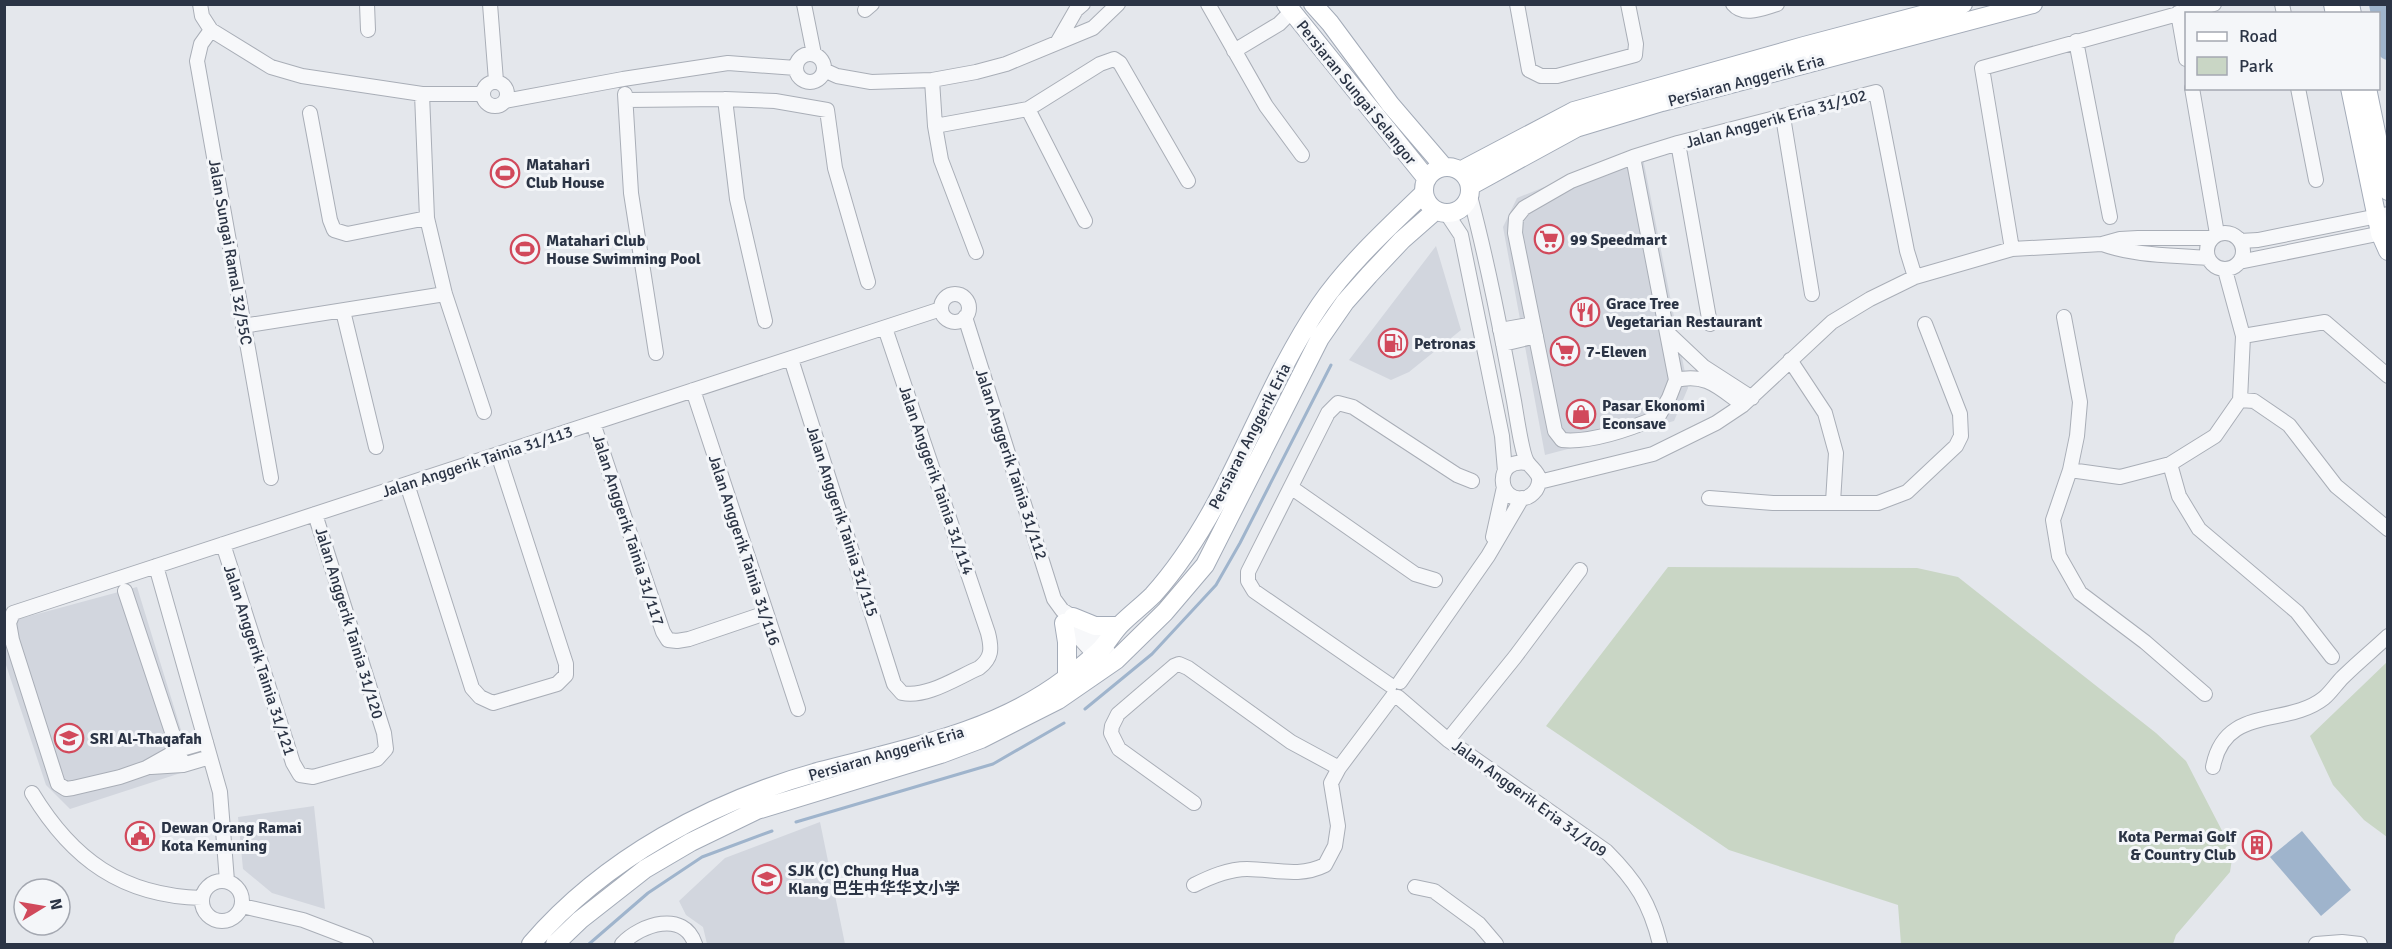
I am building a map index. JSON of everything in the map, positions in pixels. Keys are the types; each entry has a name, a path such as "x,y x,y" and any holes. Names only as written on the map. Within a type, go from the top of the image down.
{"main road":[{"name":"Persiaran Sungai Selangor","path":"1313,4 1330,22 1390,104 1461,180"},
{"name":"Persiaran Anggerik Eria","path":"1461,180 1574,111 1804,46 1964,4"},
{"name":"Persiaran Anggerik Eria","path":"1461,180 1576,128 1673,99 2033,4"},
{"name":"Persiaran Sungai Selangor","path":"1289,8 1426,186"},
{"path":"2350,90 2388,251"},
{"path":"2367,90 2388,192"},
{"path":"1432,173 1461,180 1462,209 1441,212 1426,200 1426,186 1432,173"},
{"name":"Persiaran Anggerik Eria","path":"531,945 543,930 580,896 636,853 690,821 752,792 955,735 1027,704 1066,678 1105,657 1119,626 1166,580 1193,541 1220,496 1273,389 1321,304 1339,280 1426,186"},
{"name":"Persiaran Anggerik Eria","path":"555,945 580,920 645,868 712,831 780,802 941,754 981,739 1058,700 1105,657 1165,612 1205,566 1320,338 1345,302 1402,240 1441,212"},
{"path":"1066,678 1066,617 1095,626 1119,626"}],"street":[{"path":"200,4 202,16 211,30 271,67 302,76 422,94 482,94"},
{"path":"367,4 368,30"},
{"path":"490,4 496,81 506,89 505,101"},
{"path":"796,68 801,78 807,82 818,80 824,70 822,60 814,54 804,4"},
{"path":"1058,43 1076,10 1083,4"},
{"path":"1208,4 1266,106 1302,156"},
{"path":"1517,4 1529,70 1541,76 1557,76 1635,54 1636,44 1628,4"},
{"path":"1733,4 1737,9 1748,12 1777,4"},
{"path":"2012,249 1982,68 2214,4"},
{"path":"824,70 837,76 871,82 932,80 1006,64 1093,28 1115,6"},
{"path":"1234,51 1279,24 1289,8"},
{"path":"2178,13 2185,49"},
{"name":"Jalan Sungai Ramal 32/55C","path":"211,30 201,44 197,61 272,478"},
{"path":"2076,41 2110,217"},
{"path":"796,68 802,56 814,54"},
{"path":"935,126 1028,109 1101,64 1114,59 1120,63 1188,181"},
{"path":"496,81 488,83 482,94 485,102 493,106 502,105 505,101 623,79 728,63 796,68"},
{"path":"623,79 631,193 656,353"},
{"path":"932,80 935,126 941,159 976,252"},
{"path":"2192,90 2214,236 2208,244 2207,258"},
{"path":"2298,90 2316,180"},
{"name":"Jalan Anggerik Eria 31/102","path":"1676,380 1670,398 1658,417 1618,431 1575,441 1562,440 1555,431 1515,234 1516,218 1524,208 1571,181 1633,157 1678,143 1876,92 1907,251 1915,277"},
{"path":"422,94 428,218 445,294 484,412"},
{"path":"725,99 737,199 765,321"},
{"path":"626,100 775,101 827,110 835,168 868,282"},
{"path":"1028,109 1085,221"},
{"path":"310,113 330,220 334,230 347,234 428,218"},
{"path":"1783,117 1812,294"},
{"path":"1678,143 1710,324"},
{"path":"1633,157 1676,380 1699,378 1747,401"},
{"path":"1461,180 1534,472 1533,493 1522,498 1511,496 1504,487"},
{"path":"1441,212 1461,235 1502,436 1504,487 1498,522 1488,556"},
{"path":"2102,244 2129,252 2207,258 2218,268 2225,270 2233,268 2240,262 2383,224"},
{"path":"1505,471 1514,463 1534,472 1578,473 1653,454 1716,423 1747,401 1832,322 1870,299 1915,277 2012,249 2102,244 2129,238 2230,234 2240,241 2258,240 2383,224"},
{"path":"2240,241 2242,255 2240,262"},
{"path":"2070,470 2120,477 2170,464 2215,436 2240,400 2243,336 2225,270"},
{"path":"243,326 445,294"},
{"path":"960,295 969,305 965,317 952,322 944,317 941,309 947,296 960,295"},
{"name":"Jalan Anggerik Tainia 31/113","path":"146,768 90,785 66,789 58,784 12,640 9,623 14,613 941,309"},
{"path":"343,311 376,447"},
{"name":"Jalan Anggerik Tainia 31/112","path":"965,317 1054,599 1066,617 1105,657"},
{"path":"2064,317 2080,402 2077,436 2070,470 2053,520 2059,556 2080,593 2145,642 2205,694"},
{"path":"2243,336 2325,322 2388,376"},
{"path":"1710,498 1773,503 1878,503 1907,492 1956,446 1961,436 1962,426 1959,414 1925,324"},
{"name":"Jalan Anggerik Tainia 31/114","path":"885,328 992,650 990,656 979,668 917,694 902,693 894,684"},
{"path":"1502,337 1534,330"},
{"path":"1668,333 1704,367 1747,401"},
{"name":"Jalan Anggerik Tainia 31/115","path":"791,358 894,684"},
{"path":"1790,360 1825,413 1836,453 1833,502"},
{"name":"Jalan Anggerik Tainia 31/116","path":"693,390 798,709"},
{"path":"1716,423 1723,406 1723,391"},
{"path":"2240,400 2254,402 2289,425 2336,486 2388,529"},
{"name":"Jalan Anggerik Eria 31/109","path":"1472,482 1457,475 1353,407 1338,403 1328,413 1248,572 1250,586 1395,690 1448,740 1606,851 1642,894 1656,927 1660,945"},
{"name":"Jalan Anggerik Tainia 31/117","path":"593,423 663,632 668,640 689,639 766,613"},
{"path":"407,484 472,688 480,697 493,703 557,684 566,675 563,651 498,454"},
{"path":"2170,464 2179,496 2199,529 2297,612 2332,657"},
{"path":"1292,488 1415,574 1435,580"},
{"path":"1194,885 1210,877 1241,870 1304,872 1325,865 1335,846 1337,836 1338,826 1331,783 1339,768 1488,556 1522,498"},
{"name":"Jalan Anggerik Tainia 31/120","path":"300,775 312,777 378,759 386,749 384,733 315,514"},
{"name":"Jalan Anggerik Tainia 31/121","path":"223,544 293,763 300,775"},
{"path":"156,566 220,792 227,881 240,892 242,906 234,918 228,921 214,921 204,912 202,898 207,887 227,881"},
{"path":"1448,740 1515,657 1580,570"},
{"path":"125,591 140,571"},
{"path":"105,583 125,591 183,765"},
{"path":"2213,767 2220,745 2233,730 2262,718 2306,708 2324,698 2388,636"},
{"path":"1194,803 1119,749 1112,733 1112,726 1118,714 1174,666 1184,665 1291,742 1339,768"},
{"path":"146,768 178,750 206,742"},
{"path":"146,768 183,765 210,757"},
{"path":"32,793 48,820 63,837 100,869 146,891 172,897 202,898"},
{"path":"1415,887 1434,891 1479,924 1496,945"},
{"path":"242,906 303,920 366,945"},
{"path":"622,945 635,932 646,927 677,923 690,932 695,945"},
{"path":"2316,945 2342,942 2360,945"}],"shaded area":[{"path":"1641,148 1688,388 1674,421 1545,455 1503,227 1517,198"},
{"path":"1436,246 1461,330 1409,372 1391,380 1349,360"},
{"path":"137,587 193,769 70,809 46,785 5,662 4,623"},
{"path":"314,806 325,909 272,893 243,869 238,817"},
{"name":"SJK (C) Chung Hua Klang 巴生中华华文小学","path":"820,822 845,944 707,944 703,927 686,915 679,901 725,858"}],"green space":[{"path":"1668,567 1917,568 1958,577 2156,733 2186,761 2233,852 2230,872 2176,935 2173,944 1901,944 1898,905 1729,850 1546,726"},
{"path":"2387,662 2387,837 2364,820 2333,785 2310,736"}],"water":[{"path":"2302,831 2351,890 2321,916 2270,857"}],"waterway":[{"path":"2379,4 2388,50"},
{"path":"1085,709 1152,654 1216,585 1240,543 1331,365"},
{"path":"796,822 993,764 1064,723"},
{"path":"589,944 648,893 702,857 772,831"}],"place":[{"name":"Matahari Club House","path":"505,173"},
{"name":"99 Speedmart","path":"1549,239"},
{"name":"Matahari Club House Swimming Pool","path":"525,249"},
{"name":"Grace Tree Vegetarian Restaurant","path":"1585,312"},
{"name":"Petronas","path":"1393,343"},
{"name":"7-Eleven","path":"1565,351"},
{"name":"Pasar Ekonomi Econsave","path":"1581,414"},
{"name":"SRI Al-Thaqafah","path":"69,738"},
{"name":"Dewan Orang Ramai Kota Kemuning","path":"140,836"},
{"name":"Kota Permai Golf & Country Club","path":"2257,845"},
{"name":"SJK (C) Chung Hua Klang 巴生中华华文小学","path":"767,879"}]}
